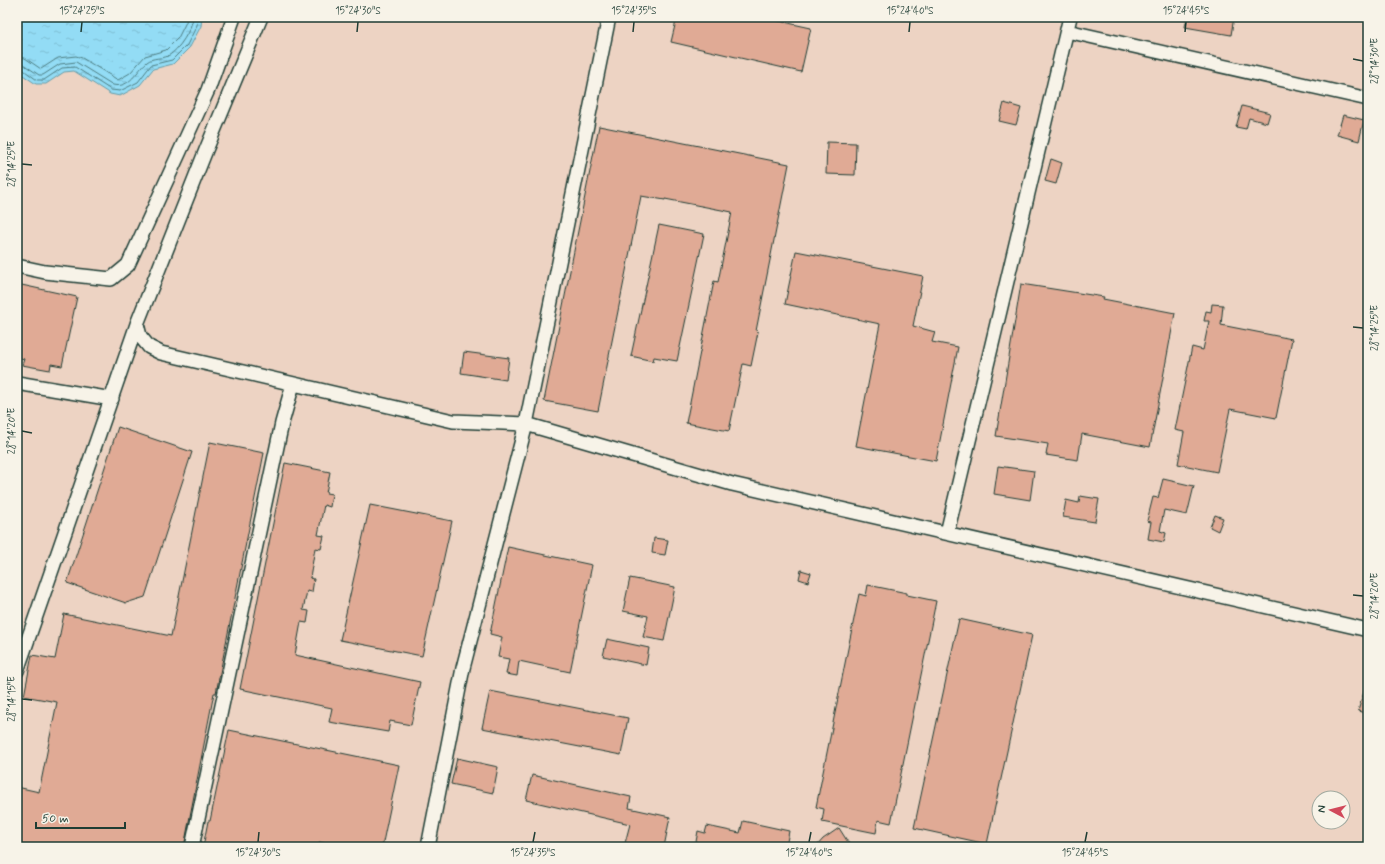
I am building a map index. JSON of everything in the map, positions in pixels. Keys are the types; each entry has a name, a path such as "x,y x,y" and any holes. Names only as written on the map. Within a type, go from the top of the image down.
{"street":[{"path":"17,266 45,272 111,279 128,265 208,90 234,17"},
{"path":"17,671 137,324 261,17"},
{"path":"428,847 463,668 526,424 609,17"},
{"path":"947,533 1070,17"},
{"path":"1067,31 1368,99"},
{"path":"137,324 140,336 149,347 161,352 453,421 526,424 732,484 1368,630"},
{"path":"17,383 112,399"},
{"path":"192,847 282,423 293,384"}],"shaded area":[{"path":"17,17 1368,17 1368,847 17,847"}],"water":[{"path":"17,17 202,17 201,26 190,47 173,64 153,69 140,85 120,96 110,94 74,71 64,72 46,84 36,84 17,71"}],"building":[{"path":"677,17 761,17 811,28 801,72 671,42"},
{"path":"1187,17 1234,17 1231,35 1185,27"},
{"path":"1004,103 1021,108 1016,125 999,121"},
{"path":"1242,106 1270,113 1267,123 1249,118 1246,129 1236,127"},
{"path":"1343,115 1364,120 1359,141 1337,135"},
{"path":"599,126 789,164 756,331 758,332 751,366 743,364 729,431 686,423 714,281 718,282 732,212 665,199 641,196 598,411 544,401"},
{"path":"827,142 856,143 855,175 826,174"},
{"path":"1051,159 1062,163 1056,184 1045,181"},
{"path":"659,225 704,234 677,361 654,357 653,361 631,356"},
{"path":"796,251 923,276 913,326 935,332 932,342 958,347 936,461 856,446 880,324 785,304"},
{"path":"17,284 77,297 62,366 51,364 50,370 22,365 24,359 17,357"},
{"path":"1021,284 1104,297 1103,299 1175,313 1150,447 1082,434 1078,460 1046,455 1048,444 996,436"},
{"path":"1212,304 1223,305 1221,325 1292,339 1276,418 1230,409 1217,472 1178,464 1184,432 1175,430 1192,347 1203,350 1209,321 1204,321 1206,311 1211,312"},
{"path":"464,352 509,358 506,380 461,373"},
{"path":"118,427 192,452 145,597 126,603 67,583"},
{"path":"210,442 264,453 216,693 214,693 184,847 17,847 17,787 39,792 57,702 24,696 32,655 55,659 64,614 171,636"},
{"path":"285,463 330,472 326,493 332,494 330,507 324,505 318,535 324,536 321,549 315,548 310,578 314,579 312,592 307,591 303,610 309,611 307,623 301,622 295,655 420,682 411,725 390,721 388,732 329,722 332,708 240,689"},
{"path":"998,466 1034,471 1030,500 994,494"},
{"path":"1163,479 1194,486 1187,515 1164,510 1160,531 1166,533 1164,542 1148,539 1151,522 1147,521 1153,497 1158,498"},
{"path":"1080,496 1099,499 1095,522 1063,517 1066,500 1079,503"},
{"path":"370,505 452,521 422,656 340,640"},
{"path":"1215,515 1223,518 1218,531 1210,527"},
{"path":"654,538 668,540 665,555 652,553"},
{"path":"508,547 592,565 570,672 519,661 517,676 506,674 509,659 498,657 502,637 490,634"},
{"path":"801,570 811,573 808,582 799,579"},
{"path":"630,578 675,587 664,641 643,637 648,616 623,611"},
{"path":"868,585 936,601 891,823 878,820 876,833 822,822 824,809 816,807 859,594 866,596"},
{"path":"959,619 1032,635 987,844 914,828"},
{"path":"607,639 649,648 646,665 603,656"},
{"path":"1366,685 1368,686 1368,714 1358,711"},
{"path":"490,691 628,718 621,755 482,728"},
{"path":"229,730 399,765 382,847 344,847 319,842 318,847 203,847"},
{"path":"457,758 498,767 493,793 451,784"},
{"path":"532,775 631,797 629,808 670,817 664,847 624,847 630,824 526,800"},
{"path":"743,821 789,831 786,847 695,847 698,831 705,833 707,826 740,833"},
{"path":"839,828 851,847 816,847 823,839"}]}
